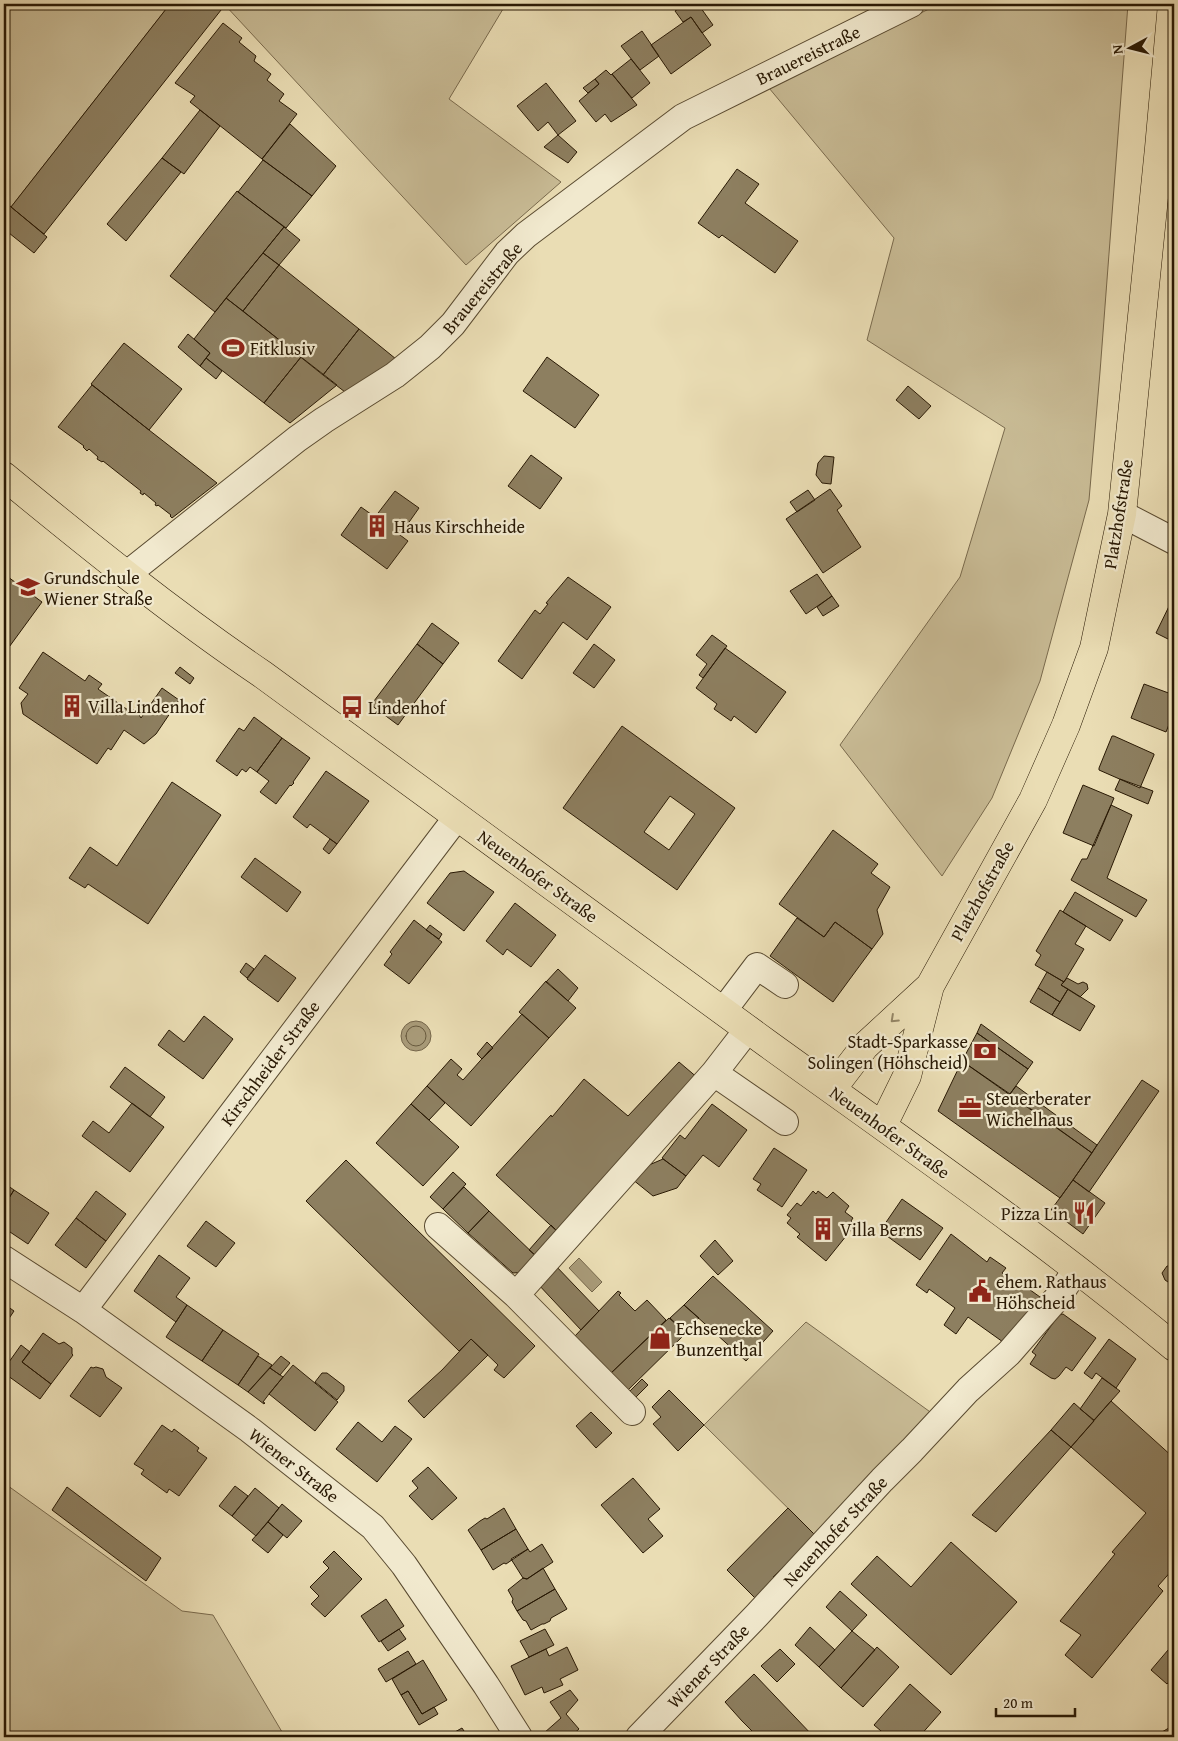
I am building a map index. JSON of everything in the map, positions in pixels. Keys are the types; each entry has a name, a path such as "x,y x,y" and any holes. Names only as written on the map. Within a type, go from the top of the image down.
{"main road":[{"name":"Platzhofstraße","path":"883,1125 906,1076 930,986 1033,800 1066,725 1094,648 1122,514 1167,151 1172,4"},
{"name":"Neuenhofer Straße","path":"4,476 126,575 222,647 262,674 723,1011 883,1125 1122,1303 1174,1347"},
{"name":"Platzhofstraße","path":"832,1089 865,1046 930,986"}],"street":[{"name":"Brauereistraße","path":"126,575 297,439 395,375 430,348 453,324 507,253 534,229 683,117 911,4"},
{"path":"1122,514 1174,541"},
{"name":"Kirschheider Straße","path":"84,1310 457,816"},
{"path":"723,1011 757,966 784,985"},
{"path":"516,1295 714,1072 748,1029"},
{"path":"714,1072 785,1122"},
{"path":"438,1226 516,1295 632,1412"},
{"name":"Wiener Straße","path":"4,1259 84,1310 250,1430 373,1527 404,1565 486,1685 518,1737"},
{"name":"Neuenhofer Straße","path":"757,1616 882,1480 968,1390 1009,1352 1058,1296 1076,1270"},
{"name":"Wiener Straße","path":"639,1737 757,1616"}],"shaded area":[{"path":"4,4 170,4 11,207 4,201"},
{"path":"224,4 506,4 449,99 561,182 466,265"},
{"path":"939,4 1128,4 1089,500 1040,681 992,798 942,876 840,745 960,577 1005,428 867,340 894,238 769,88"},
{"path":"806,1322 933,1414 815,1535 704,1425"},
{"path":"4,1483 182,1611 213,1615 285,1737 4,1737"}],"water":[{"path":"416,1021 426,1026 431,1036 426,1046 416,1051 406,1046 401,1036 406,1026"},
{"path":"579,1258 602,1282 592,1292 569,1268"}],"building":[{"path":"170,4 225,5 44,234 11,207"},
{"path":"686,4 698,4 713,25 702,33 691,17 683,22 675,11"},
{"path":"691,17 711,45 671,74 651,45"},
{"path":"223,23 242,38 239,42 256,56 254,61 271,74 267,80 284,94 279,101 297,114 262,159 190,102 195,96 175,83"},
{"path":"642,31 659,56 640,70 621,46"},
{"path":"631,59 650,83 632,98 612,74"},
{"path":"606,70 612,74 637,105 611,122 605,114 596,122 579,101 599,84 595,79"},
{"path":"595,79 599,84 588,93 583,88"},
{"path":"546,83 576,121 558,135 548,122 538,131 517,106"},
{"path":"200,110 220,126 184,174 162,158"},
{"path":"290,124 336,166 312,196 262,159"},
{"path":"558,135 577,152 568,163 544,147"},
{"path":"162,158 181,172 126,241 107,224"},
{"path":"263,160 312,196 286,228 238,192"},
{"path":"737,169 759,184 745,203 798,241 775,273 722,235 719,238 698,223"},
{"path":"237,191 284,227 215,312 170,276"},
{"path":"4,201 47,237 34,253 4,229"},
{"path":"284,227 300,240 279,265 263,253"},
{"path":"263,253 279,265 243,311 226,298"},
{"path":"279,265 359,329 323,375 243,311"},
{"path":"226,298 301,357 264,403 206,358 210,353 194,339"},
{"path":"359,329 396,359 345,392 323,375"},
{"path":"188,334 210,353 200,366 178,347"},
{"path":"124,343 182,389 149,430 91,384"},
{"path":"301,357 337,385 290,423 264,403"},
{"path":"547,357 599,395 575,428 523,391"},
{"path":"206,358 222,371 216,379 200,366"},
{"path":"92,385 217,483 172,518 171,515 158,505 155,505 156,503 144,493 143,495 140,493 141,491 103,461 97,459 98,457 89,449 87,451 84,446 58,427"},
{"path":"908,386 931,406 919,419 896,400"},
{"path":"531,455 562,478 540,509 508,486"},
{"path":"824,456 834,457 831,484 822,483 816,475 818,463"},
{"path":"830,489 842,506 837,510 861,547 823,573 786,519"},
{"path":"808,490 815,500 797,512 790,502"},
{"name":"Haus Kirschheide","path":"395,491 419,508 400,535 408,541 387,569 341,535 361,507 375,517"},
{"path":"4,574 42,602 4,654"},
{"path":"817,574 832,596 806,614 790,591"},
{"path":"568,577 611,607 587,640 563,622 522,679 498,661 535,610 540,614 548,604 546,603"},
{"path":"832,596 839,606 823,616 817,607"},
{"path":"1174,596 1174,642 1156,633"},
{"path":"432,623 459,643 443,664 417,644"},
{"path":"712,635 727,646 703,678 699,675 707,664 696,655"},
{"path":"417,644 443,664 398,725 371,705"},
{"path":"594,644 615,660 594,688 573,673"},
{"path":"725,648 786,692 756,733 734,716 731,721 714,709 717,704 696,688"},
{"name":"Villa Lindenhof","path":"43,652 85,681 89,675 102,684 98,689 128,710 136,710 141,718 162,688 179,700 156,734 144,744 124,730 111,750 108,748 97,764 23,714 21,703 28,694 19,688"},
{"path":"180,667 194,678 190,684 175,673"},
{"path":"1144,684 1174,695 1174,712 1166,732 1131,718"},
{"path":"254,717 282,738 257,772 250,767 246,772 242,769 237,776 216,761 239,728 244,731"},
{"path":"622,726 735,808 677,890 563,808","holes":["670,796 695,814 669,850 644,832"]},
{"path":"1112,736 1154,754 1140,788 1099,770"},
{"path":"282,738 310,758 294,783 290,785 276,804 260,792 269,781 257,772"},
{"path":"326,771 369,801 337,844 310,824 307,828 293,817"},
{"path":"1120,779 1153,791 1148,804 1115,790"},
{"path":"172,782 221,815 148,924 88,884 85,888 69,878 90,847 117,866"},
{"path":"1083,785 1114,798 1094,846 1063,833"},
{"path":"1111,805 1132,815 1107,878 1147,900 1136,917 1071,880 1082,859 1087,859"},
{"path":"833,830 878,864 871,873 890,887 877,910 883,934 872,949 835,922 824,937 779,904"},
{"path":"330,839 337,844 329,854 323,849"},
{"path":"255,858 301,892 287,912 241,877"},
{"path":"464,871 494,892 464,931 427,903 450,873"},
{"path":"1075,892 1123,920 1110,941 1063,912"},
{"path":"515,903 556,935 531,967 507,949 503,955 486,941"},
{"path":"1060,910 1086,926 1075,944 1084,949 1064,982 1035,965 1041,955 1036,951"},
{"path":"797,918 824,937 835,922 872,949 833,1002 770,956"},
{"path":"414,920 442,942 409,984 384,965 392,954 390,952"},
{"path":"430,925 442,934 439,939 426,930"},
{"path":"265,955 296,978 278,1002 247,979"},
{"path":"246,963 254,969 247,978 240,972"},
{"path":"558,969 578,988 568,1001 546,982"},
{"path":"1047,972 1064,982 1061,985 1068,989 1060,1002 1038,988"},
{"path":"1067,978 1078,984 1083,982 1087,984 1088,989 1080,997 1061,985"},
{"path":"546,981 576,1008 549,1038 519,1012"},
{"path":"1038,988 1060,1002 1052,1015 1030,1002"},
{"path":"1068,989 1095,1006 1080,1031 1052,1015"},
{"path":"522,1014 549,1038 471,1126 427,1086 451,1059 462,1069 457,1075 463,1080"},
{"path":"204,1016 233,1039 203,1079 158,1045 169,1030 184,1042"},
{"path":"981,1024 1033,1062 1028,1069 977,1033"},
{"path":"977,1033 1028,1069 1010,1094 962,1061"},
{"path":"487,1042 493,1048 482,1059 477,1054"},
{"path":"962,1061 1092,1153 1060,1198 938,1111"},
{"path":"679,1062 699,1079 561,1235 496,1175 551,1115 552,1117 584,1079 628,1116"},
{"path":"125,1067 165,1097 150,1117 110,1087"},
{"path":"1142,1080 1159,1091 1089,1192 1073,1180"},
{"path":"427,1086 445,1103 429,1120 411,1104"},
{"path":"1016,1086 1097,1145 1092,1153 1010,1094"},
{"path":"132,1103 164,1127 130,1172 82,1136 93,1121 109,1133"},
{"path":"411,1104 459,1147 423,1186 376,1143"},
{"path":"712,1104 747,1130 719,1167 703,1155 686,1176 662,1158 680,1135 685,1139"},
{"path":"774,1148 807,1170 782,1207 757,1190 761,1184 753,1179"},
{"path":"663,1159 686,1176 677,1188 653,1196 632,1179 642,1168"},
{"path":"346,1160 535,1346 504,1378 494,1370 498,1365 471,1339 459,1351 306,1201"},
{"path":"453,1172 466,1184 443,1209 430,1197"},
{"path":"1073,1180 1105,1203 1083,1234 1051,1210"},
{"path":"4,1183 14,1190 4,1206"},
{"path":"464,1187 489,1211 468,1233 443,1209"},
{"path":"14,1190 49,1213 28,1244 4,1228 4,1206"},
{"path":"96,1191 126,1214 106,1241 76,1218"},
{"name":"Villa Berns","path":"813,1191 816,1194 818,1191 827,1198 833,1192 849,1206 845,1212 853,1218 851,1221 855,1225 826,1261 797,1237 800,1234 787,1223 791,1218 787,1215 797,1203 801,1206"},
{"path":"902,1199 943,1228 920,1260 880,1231"},
{"path":"489,1211 538,1258 526,1272 513,1273 468,1233"},
{"path":"76,1218 106,1241 86,1268 55,1245"},
{"path":"206,1221 235,1243 216,1267 187,1246"},
{"path":"551,1225 561,1235 538,1258 529,1250"},
{"name":"ehem. Rathaus Höhscheid","path":"951,1234 987,1262 990,1257 1006,1268 1002,1273 1040,1297 1003,1342 968,1317 956,1334 944,1325 955,1308 929,1289 927,1293 916,1285"},
{"path":"715,1240 733,1261 718,1275 700,1256"},
{"path":"159,1255 190,1278 176,1297 187,1305 176,1322 134,1291"},
{"path":"554,1264 599,1311 581,1330 537,1283"},
{"path":"1167,1266 1174,1266 1174,1286 1165,1280 1162,1273"},
{"path":"713,1276 773,1331 746,1361 684,1305"},
{"path":"618,1291 621,1293 619,1295 635,1311 647,1300 666,1320 609,1375 574,1337"},
{"path":"4,1304 14,1311 4,1326"},
{"path":"187,1305 223,1330 202,1361 166,1337"},
{"path":"684,1305 699,1318 685,1332 670,1318"},
{"path":"1063,1314 1096,1338 1072,1371 1066,1367 1055,1379 1030,1364 1036,1355 1032,1352 1059,1315"},
{"path":"669,1318 686,1333 625,1393 609,1375"},
{"path":"223,1330 259,1354 238,1385 202,1361"},
{"path":"43,1333 59,1344 64,1342 72,1348 73,1355 51,1384 22,1362"},
{"path":"471,1339 488,1355 424,1418 408,1401 442,1370"},
{"path":"1109,1339 1136,1359 1116,1388 1096,1373 1092,1379 1084,1373"},
{"path":"21,1345 30,1352 22,1362 51,1384 40,1399 4,1373 4,1369"},
{"path":"258,1356 272,1365 248,1392 238,1385"},
{"path":"281,1356 290,1363 280,1375 270,1368"},
{"path":"293,1365 338,1402 315,1431 269,1394"},
{"path":"91,1367 103,1369 106,1377 122,1388 100,1417 70,1396"},
{"path":"270,1368 283,1377 263,1402 264,1404 248,1392"},
{"path":"322,1373 327,1373 344,1386 344,1391 337,1400 315,1382"},
{"path":"1102,1378 1120,1391 1094,1420 1080,1409"},
{"path":"642,1379 648,1385 635,1398 629,1392"},
{"path":"669,1390 704,1425 678,1451 653,1424 661,1417 652,1407"},
{"path":"1111,1401 1174,1458 1174,1568 1158,1586 1163,1591 1092,1678 1065,1655 1081,1635 1060,1621 1115,1554 1112,1552 1146,1513 1071,1447"},
{"path":"1074,1403 1094,1421 1071,1447 1051,1430"},
{"path":"591,1412 612,1433 596,1448 576,1426"},
{"path":"358,1422 382,1442 395,1426 412,1439 377,1482 336,1449"},
{"path":"162,1425 172,1432 174,1429 199,1448 197,1451 207,1458 179,1496 169,1489 167,1493 141,1474 144,1470 134,1464"},
{"path":"1051,1430 1071,1447 996,1532 972,1515"},
{"path":"428,1467 457,1498 432,1520 409,1496 418,1488 412,1481"},
{"path":"633,1478 660,1509 648,1519 663,1536 643,1553 601,1505"},
{"path":"235,1486 248,1496 232,1516 219,1506"},
{"path":"67,1487 161,1558 146,1581 52,1510"},
{"path":"255,1488 279,1508 256,1536 232,1516"},
{"path":"282,1504 302,1521 287,1538 268,1522"},
{"path":"504,1508 516,1529 481,1550 468,1530"},
{"path":"788,1508 815,1535 755,1598 727,1570"},
{"path":"268,1522 283,1535 268,1553 252,1540"},
{"path":"516,1529 528,1549 506,1564 504,1563 493,1570 481,1550"},
{"path":"951,1542 1017,1602 951,1675 851,1584 877,1556 911,1587"},
{"path":"542,1544 553,1562 527,1579 523,1578 511,1559 528,1549 530,1552"},
{"path":"334,1551 362,1579 325,1617 311,1604 319,1596 310,1587 329,1568 323,1562"},
{"path":"543,1568 555,1589 517,1611 508,1590 523,1578 527,1579"},
{"path":"555,1589 567,1609 551,1618 550,1621 531,1630 517,1611"},
{"path":"840,1591 867,1615 852,1631 826,1607"},
{"path":"386,1599 404,1626 379,1642 361,1616"},
{"path":"810,1627 835,1650 819,1667 795,1645"},
{"path":"399,1629 406,1639 388,1651 381,1641"},
{"path":"545,1629 554,1645 529,1657 520,1641"},
{"path":"852,1631 875,1650 841,1688 819,1667"},
{"path":"1174,1643 1174,1676 1167,1684 1151,1670"},
{"path":"567,1647 578,1670 560,1679 563,1685 544,1693 542,1687 525,1695 511,1666 546,1649 549,1656"},
{"path":"877,1647 899,1667 863,1707 841,1688"},
{"path":"780,1649 795,1664 777,1682 761,1666"},
{"path":"408,1651 416,1664 386,1682 378,1669"},
{"path":"423,1660 447,1700 422,1714 408,1691 401,1695 392,1679"},
{"path":"754,1674 814,1737 758,1737 742,1721 725,1702"},
{"path":"910,1684 941,1712 919,1737 888,1737 874,1725"},
{"path":"570,1690 578,1700 566,1714 579,1729 570,1737 548,1737 544,1733 561,1718 550,1702"},
{"path":"408,1691 422,1714 434,1707 438,1714 419,1725 401,1695"},
{"path":"1174,1725 1174,1737 1155,1736"},
{"path":"462,1728 468,1737 446,1737"}],"place":[{"name":"Fitklusiv","path":"233,348"},
{"name":"Haus Kirschheide","path":"377,526"},
{"name":"Grundschule Wiener Straße","path":"28,587"},
{"name":"Villa Lindenhof","path":"72,706"},
{"name":"Lindenhof","path":"352,707"},
{"name":"Stadt-Sparkasse Solingen (Höhscheid)","path":"985,1051"},
{"name":"Steuerberater Wichelhaus","path":"970,1108"},
{"name":"Pizza Lin","path":"1084,1213"},
{"name":"Villa Berns","path":"823,1229"},
{"name":"ehem. Rathaus Höhscheid","path":"980,1291"},
{"name":"Echsenecke Bunzenthal","path":"660,1338"}]}
